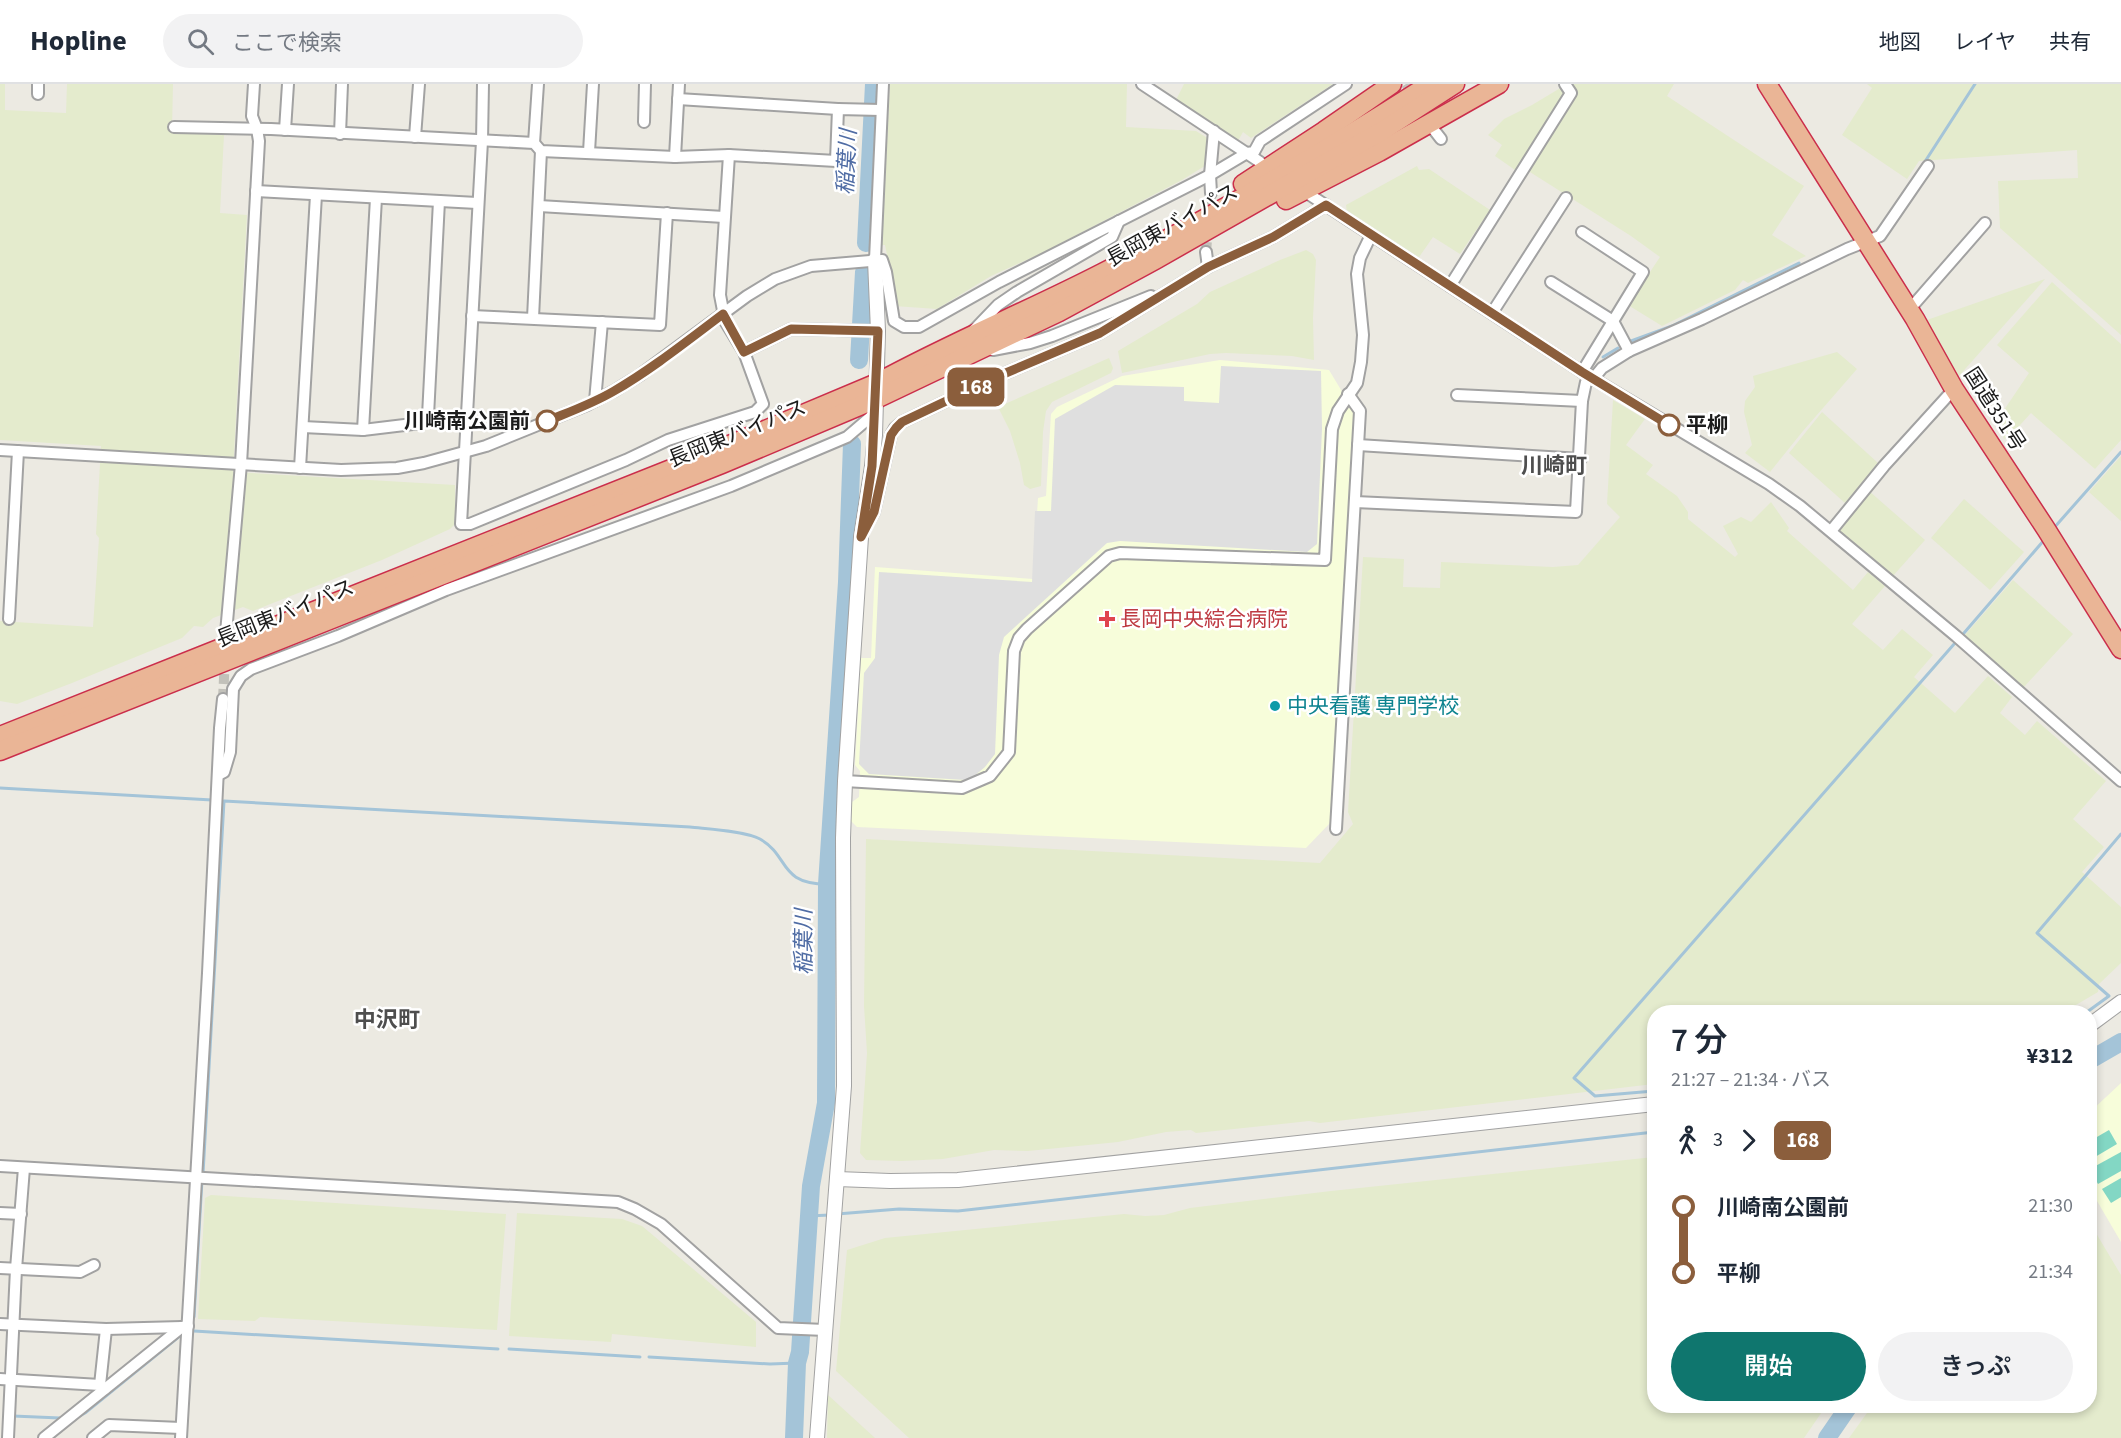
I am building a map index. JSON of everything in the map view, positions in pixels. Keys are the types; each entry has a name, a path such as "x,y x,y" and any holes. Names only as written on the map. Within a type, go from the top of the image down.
{"highway":[{"path":"1105,272 1324,131 1392,84"},
{"name":"長岡東バイパス","path":"0,751 722,464 876,398 1284,174 1430,84"},
{"name":"長岡東バイパス","path":"968,347 1059,312 1286,187 1382,131 1455,84"},
{"path":"1059,312 1101,295 1369,158 1499,84"},
{"name":"国道351号","path":"1755,84 1791,137 1834,191"},
{"name":"国道351号","path":"1773,87 1834,191 1909,310 1954,389 2121,648"},
{"name":"長岡東バイパス","path":"0,736 696,459 876,398"},
{"path":"0,726 102,686 276,626"},
{"path":"0,758 107,708"}],"street":[{"path":"226,633 240,464 259,141 252,116 255,84"},
{"path":"285,130 288,84"},
{"path":"340,134 342,84"},
{"path":"415,137 419,84"},
{"path":"483,84 482,141 461,524 470,524 626,460 668,440 755,412 763,404 744,352 723,314 720,295 729,156"},
{"path":"533,318 539,206 538,84"},
{"path":"589,152 593,84"},
{"path":"644,122 645,84"},
{"path":"675,157 679,84"},
{"path":"817,1438 821,1330 844,1086 843,838 845,781 861,537 872,466 876,398 873,331 883,84"},
{"path":"1142,84 1260,162"},
{"path":"0,450 341,470 397,468 424,464 464,453 595,401 640,375 762,286 794,271 833,263 882,260 886,272 891,316 894,321 904,327 919,327 999,282 1210,175 1247,153 1254,152 1260,141 1346,84"},
{"path":"1449,286 1571,93 1565,84"},
{"path":"678,99 881,110"},
{"path":"174,127 285,130 482,141 589,152 675,157 729,156 836,161 838,109"},
{"path":"1211,193 1210,175 1214,131"},
{"path":"1355,502 1576,512 1581,459 1582,402 1586,382 1593,379 1602,368 1629,351 1702,319 1847,249 1880,236 1928,166"},
{"path":"256,191 477,203"},
{"path":"300,468 316,195"},
{"path":"1310,195 1593,379 1769,484 1831,531 1964,643 2121,781"},
{"path":"363,430 376,198"},
{"path":"1492,313 1566,198"},
{"path":"303,427 363,430 421,423 428,416 439,201"},
{"path":"861,537 874,512 891,435 902,422 1100,333 1208,267 1273,237 1326,205"},
{"path":"539,206 724,217"},
{"path":"472,316 660,325 667,213"},
{"path":"968,347 987,315 1008,298 1112,237 1119,221"},
{"path":"1909,310 1985,223"},
{"path":"1582,232 1643,272 1582,372"},
{"path":"845,781 962,788 990,776 1009,752 1014,651 1019,638 1109,556 1120,553 1325,560 1332,429 1338,411 1356,382 1361,362 1363,335 1357,274 1360,258 1371,235"},
{"path":"1206,252 1208,267"},
{"path":"1551,282 1613,321 1629,351"},
{"path":"968,347 1030,343 1179,285"},
{"path":"595,401 602,322"},
{"path":"744,352 791,329 873,331"},
{"path":"1831,531 1884,466 1954,389"},
{"path":"1336,829 1360,411 1348,394"},
{"path":"1457,395 1582,402"},
{"path":"218,775 224,772 230,752 233,689 241,676 251,669 338,636 447,590 731,486 847,437 876,398"},
{"path":"1358,445 1581,459"},
{"path":"9,619 18,451"},
{"path":"93,1438 109,1425 181,1433 185,1327 201,1176 223,699"},
{"path":"2097,1020 2121,1002"},
{"path":"837,1179 958,1180 1647,1105"},
{"path":"0,1166 618,1202 636,1209 661,1224 778,1328 821,1330"},
{"path":"8,1438 5,1379 15,1324 16,1269 24,1168"},
{"path":"0,1213 21,1214"},
{"path":"0,1268 80,1272 94,1265"},
{"path":"0,1324 106,1329 185,1327"},
{"path":"44,1438 102,1387 185,1327"},
{"path":"102,1387 106,1329"},
{"path":"5,1379 102,1387"}],"shaded area":[{"path":"0,84 5,84 5,110 66,113 67,84 173,84 172,130 224,135 220,213 247,215 233,472 455,485 455,524 450,529 382,560 253,611 243,607 213,618 203,627 194,626 182,638 72,683 17,704 0,701 0,621 93,627 99,538 96,534 101,446 0,440"},
{"path":"890,84 1127,84 1126,127 1196,131 1209,139 1208,164 1182,180 1042,253 991,276 937,309 894,306 891,275 885,245 882,245"},
{"path":"1184,84 1333,84 1251,138 1243,132 1238,141 1176,100"},
{"path":"1567,84 1674,84 1667,96 1804,186 1772,235 1806,256 1748,283 1743,280 1735,290 1662,326 1628,305 1660,257 1519,165 1515,170 1495,156 1502,145 1488,135 1504,119"},
{"path":"1867,84 2121,84 2121,335 2000,228 1998,181 2078,178 2077,150 1919,161 1907,179 1842,135 1872,88"},
{"path":"1417,166 1419,170 1429,169 1490,210 1460,254 1433,237 1417,260 1347,213 1346,205"},
{"path":"1306,250 1313,254 1316,260 1313,318 1314,360 1292,356 1210,354 1122,373 1118,351 1197,304 1210,292"},
{"path":"2045,279 1958,377 1924,321"},
{"path":"2052,282 2121,344 2121,440 2095,469 2031,413 2010,436 2004,439 2000,424 2004,410 2029,373 1997,345"},
{"path":"1837,352 1857,369 1770,472 1745,453 1752,445 1744,412 1745,401 1755,387 1753,376"},
{"path":"1109,358 1113,368 1111,373 1052,402 1046,411 1041,486 1030,489 1024,485 1010,431 998,407"},
{"name":"長岡中央綜合病院","path":"1220,360 1329,370 1355,413 1330,823 1306,848 857,827 851,821 852,802 859,797 860,771 855,765 861,658 871,658 875,567 1033,579 1038,498 1046,496 1051,414 1057,407 1122,376"},
{"path":"1221,366 1321,371 1322,429 1317,544 1307,552 1120,541 1107,543 1004,637 999,655 995,754 985,767 973,777 965,780 869,774 859,764 864,673 875,658 879,572 1032,582 1035,511 1051,511 1055,419 1115,385 1184,387 1184,401 1219,403"},
{"path":"1613,400 1645,419 1626,445 1653,465 1646,474 1677,496 1688,512 1688,519 1735,557 1738,554 1723,526 1741,517 1751,522 1771,502 1789,528 1787,531 1853,590 1868,572 1885,586 1852,624 1883,650 1902,629 1933,655 1914,677 1955,713 1988,676 2012,697 2000,713 2025,735 2037,721 2106,781 2073,819 2104,847 2082,872 2121,907 2121,963 2099,984 2098,992 2076,1005 1647,1005 1647,1085 1320,1123 1309,1121 1196,1133 1191,1130 1166,1132 1118,1142 1028,1151 994,1150 943,1159 866,1160 860,1153 867,1053 864,1006 866,839 1320,863 1353,824 1348,812 1363,557 1404,559 1403,587 1440,588 1441,562 1553,567 1578,565 1620,517 1607,504"},
{"path":"1822,412 1878,463 1845,503 1789,453"},
{"path":"2121,456 2121,521 2089,492"},
{"path":"1869,491 1925,540 1892,577 1837,530"},
{"path":"1964,499 2024,552 1990,590 1931,538"},
{"path":"2013,580 2073,634 2023,688 1964,636"},
{"path":"2121,1083 2121,1242 2097,1201 2097,1105"},
{"path":"2109,1130 2117,1144 2097,1156 2097,1137"},
{"path":"2121,1152 2121,1171 2098,1184 2097,1165"},
{"path":"1647,1158 1647,1413 1821,1413 1804,1438 909,1438 836,1371 847,1250 885,1238 1124,1214 1164,1215 1190,1208"},
{"path":"2121,1178 2121,1197 2111,1203 2102,1189"},
{"path":"211,1195 506,1214 497,1330 260,1317 255,1321 198,1319 205,1198"},
{"path":"517,1213 622,1219 642,1226 756,1322 756,1347 612,1334 611,1342 509,1336"},
{"path":"2097,1235 2121,1275 2121,1438 1849,1438 1867,1413 2097,1413"},
{"path":"828,1395 875,1438 827,1438"}],"waterway":[{"name":"稲葉川","path":"866,243 874,84"},
{"path":"1917,174 1975,84"},
{"path":"1631,341 1672,326 1799,263"},
{"name":"稲葉川","path":"859,360 864,272"},
{"path":"1603,357 1618,348"},
{"name":"稲葉川","path":"794,1438 797,1363 800,1352 811,1186 826,1103 827,884 847,582 852,444"},
{"path":"2053,529 2121,452"},
{"path":"1964,633 2045,539"},
{"path":"1647,1092 1595,1096 1574,1078 1955,643"},
{"path":"0,788 212,800"},
{"path":"203,1174 224,801 690,827 726,831 760,839 776,853 792,874 811,883 827,884"},
{"path":"2097,1005 2109,996 2037,933 2121,834"},
{"path":"2097,1056 2121,1042"},
{"path":"837,1214 899,1209 958,1211 1647,1133"},
{"path":"194,1317 202,1180"},
{"path":"808,1216 830,1215"},
{"path":"194,1331 498,1349"},
{"path":"76,1418 181,1335"},
{"path":"509,1349 640,1357"},
{"path":"649,1357 770,1364 797,1363"},
{"path":"1827,1438 1844,1413"},
{"path":"13,1416 60,1418"}],"tunnel":[{"path":"1406,84 1433,127"},
{"path":"1206,252 1211,193"},
{"path":"223,699 225,657"}],"bus line":[{"name":"168","path":"547,421 614,391 640,375 723,314 744,352 791,329 878,331 875,435 861,537 874,512 891,435 902,422 1001,375 1100,333 1208,267 1273,237 1326,205 1582,372 1669,425"}],"place":[{"name":"川崎南公園前","path":"547,421"},
{"name":"平柳","path":"1669,425"},
{"name":"長岡中央綜合病院","path":"1107,619"},
{"name":"中央看護 専門学校","path":"1275,706"}],"district":[{"name":"川崎町","path":"1554,465"},
{"name":"中沢町","path":"387,1019"}]}
